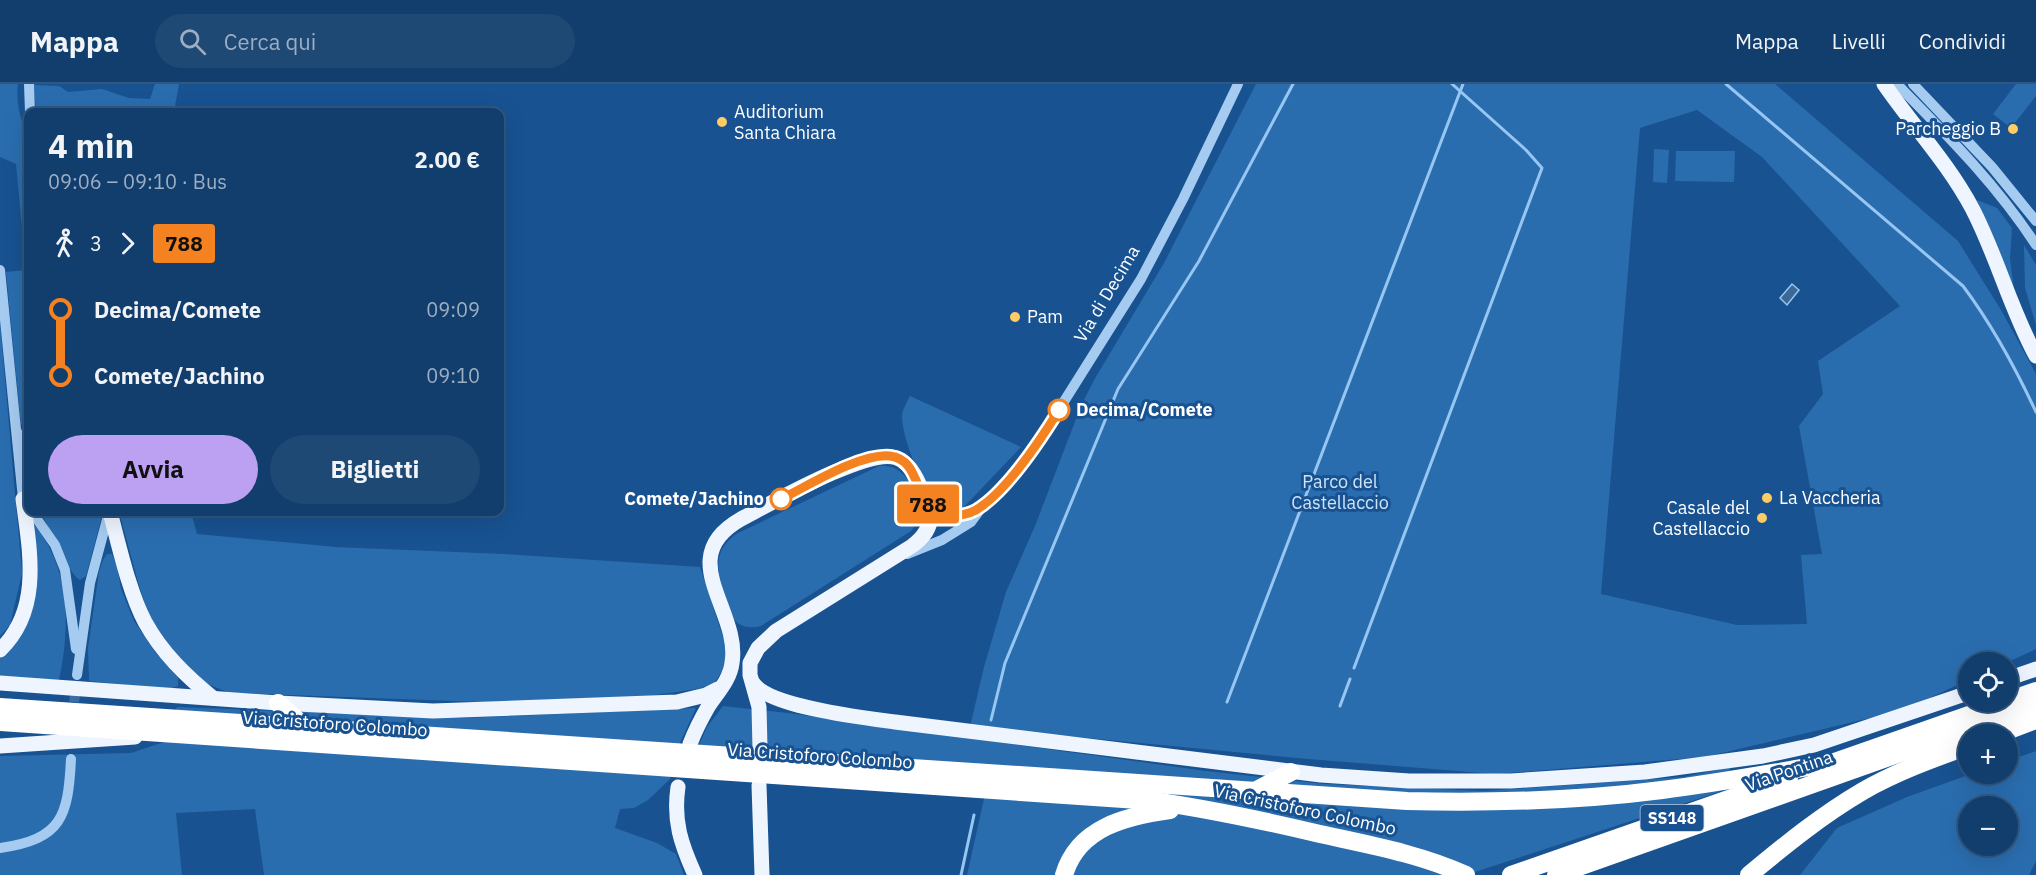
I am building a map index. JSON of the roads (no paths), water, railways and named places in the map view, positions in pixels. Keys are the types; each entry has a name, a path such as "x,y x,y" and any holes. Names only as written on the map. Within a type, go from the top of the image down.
{"highway":[{"name":"SS148","path":"2018,698 2036,691"},
{"path":"278,703 306,728"},
{"name":"Via Cristoforo Colombo","path":"0,707 1416,801 1541,800 1661,790 1833,763"},
{"name":"SS148","path":"1833,763 1978,712"},
{"path":"2018,725 2035,717"},
{"name":"Via Pontina","path":"1556,875 2035,717"},
{"name":"Via Cristoforo Colombo","path":"0,722 1110,797 1189,807 1395,850 1429,860 1466,875"},
{"path":"1749,875 1839,806 1891,777 1958,750"},
{"name":"Via Pontina","path":"1511,875 1833,763"},
{"path":"1255,791 1291,772"},
{"path":"1765,875 1808,838 1839,806"},
{"path":"1064,875 1081,844 1105,826 1136,815 1189,807"}],"main road":[{"path":"1884,84 1943,162 1972,208 2018,320 2036,356"},
{"path":"690,744 703,716 732,668 733,653 710,570 711,549 720,535 735,523 855,463 884,456 899,459 908,466 928,504"},
{"name":"Via di Decima","path":"760,748 759,707 750,663 754,654 776,631 915,544 926,532 930,519 928,504"},
{"path":"0,651 20,624 29,597 28,516"},
{"path":"110,516 136,599 146,623 182,671 213,698"},
{"path":"2018,675 2036,669"},
{"name":"Via Cristoforo Colombo","path":"0,683 278,703 433,711 677,702 706,695 723,685"},
{"name":"Via Cristoforo Colombo","path":"753,683 758,690 771,697 861,717 963,732 1291,772 1409,781 1564,779 1694,766 1763,756 1814,745 1958,696"},
{"name":"Via Cristoforo Colombo","path":"0,746 162,733"},
{"path":"759,785 762,875"},
{"path":"678,786 675,811 677,824 683,849 695,875"}],"street":[{"path":"28,84 30,108"},
{"name":"Via di Decima","path":"892,559 951,536 971,522 1037,443 1131,297 1183,199 1238,84"},
{"path":"1897,84 1982,173 2036,245"},
{"path":"1913,84 1992,166 2036,221"},
{"path":"0,270 18,450 24,484"},
{"path":"18,450 24,437"},
{"path":"928,504 938,512 950,516 965,514 982,507"},
{"path":"35,516 55,545 67,579 77,661"},
{"path":"76,675 90,583 108,516"},
{"path":"67,579 78,585 90,583"},
{"path":"0,848 36,840 55,825 65,806 71,759"}],"waterway":[{"path":"991,720 1005,663 1118,389 1199,261 1293,84"},
{"path":"1354,668 1542,168 1526,150 1452,84"},
{"path":"1227,702 1463,84"},
{"path":"1726,84 1963,286 2003,347 2036,412"},
{"path":"1340,706 1350,679"},
{"path":"961,875 974,815"}],"tunnel":[{"path":"73,717 76,681"}],"place":[{"name":"Auditorium Santa Chiara","path":"722,122"},
{"name":"Parcheggio B","path":"2013,129"},
{"name":"Pam","path":"1015,317"},
{"name":"Decima/Comete","path":"1059,410"},
{"name":"La Vaccheria","path":"1767,498"},
{"name":"Comete/Jachino","path":"781,499"},
{"name":"Casale del Castellaccio","path":"1762,518"}],"park label":[{"name":"Parco del Castellaccio","path":"1340,492"}]}
